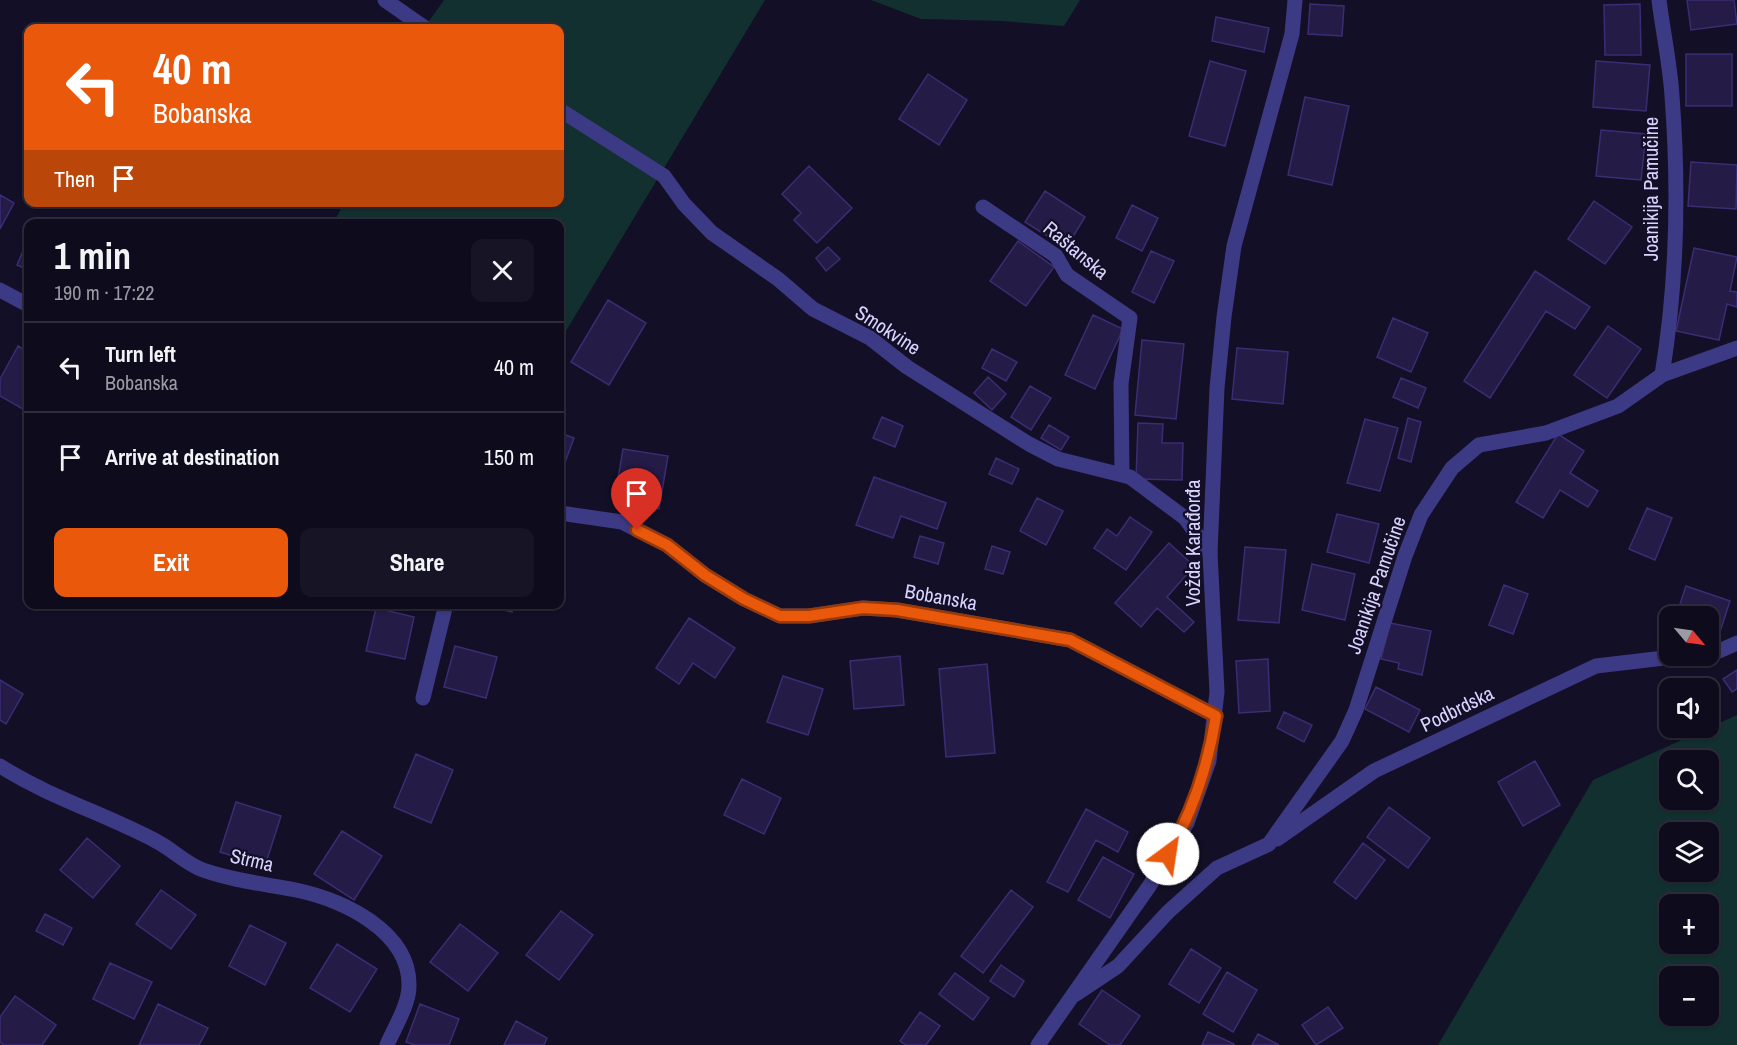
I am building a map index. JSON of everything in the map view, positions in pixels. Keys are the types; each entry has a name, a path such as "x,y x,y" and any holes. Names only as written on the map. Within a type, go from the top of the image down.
{"street":[{"path":"385,0 419,24"},
{"name":"Vožda Karađorđa","path":"1038,1045 1076,994 1150,885 1187,822 1209,761 1216,716 1210,554 1217,388 1234,246 1292,34 1295,0"},
{"name":"Joanikija Pamučine","path":"1076,994 1118,966 1168,912 1217,868 1269,844 1342,741 1356,710 1417,525 1452,468 1479,445 1546,433 1618,406 1662,375 1671,322 1676,178 1672,94 1659,0"},
{"name":"Smokvine","path":"564,113 664,176 684,204 712,233 778,279 813,309 870,338 907,367 1029,444 1058,459 1130,477 1185,518 1210,554"},
{"name":"Raštanska","path":"983,207 1056,256 1067,275 1130,318 1121,384 1122,475"},
{"path":"0,290 24,303"},
{"path":"1662,375 1737,348"},
{"name":"Bobanska","path":"564,514 622,522 667,545 705,575 744,599 780,616 809,616 863,608 897,610 1070,640 1216,716"},
{"path":"423,698 445,609"},
{"path":"1719,651 1737,643"},
{"name":"Podbrdska","path":"1269,844 1374,771 1596,666 1659,659"},
{"name":"Strma","path":"0,766 29,784 158,842 201,869 249,884 297,891 330,901 387,932 407,961 410,988 387,1045"}],"green space":[{"path":"444,0 765,0 564,334 564,219 336,219 342,207 564,207 564,24 427,24"},
{"path":"871,0 1080,0 1064,26 1002,21 921,19"},
{"path":"1737,715 1737,1045 1438,1045 1593,780 1659,750 1659,810 1719,810 1719,750 1659,750 1686,738 1719,738 1719,723"}],"building":[{"path":"1687,0 1734,0 1737,24 1691,30"},
{"path":"1310,4 1344,6 1342,36 1308,34"},
{"path":"1640,4 1641,55 1605,55 1604,5"},
{"path":"1216,17 1269,28 1264,52 1212,41"},
{"path":"1686,54 1732,54 1732,106 1686,106"},
{"path":"1210,61 1246,71 1225,146 1189,136"},
{"path":"1596,61 1650,65 1646,111 1593,107"},
{"path":"928,74 967,100 939,145 899,119"},
{"path":"1305,97 1349,106 1332,185 1288,175"},
{"path":"1601,130 1646,134 1641,180 1596,176"},
{"path":"1691,162 1737,165 1736,209 1688,206"},
{"path":"809,166 852,208 817,243 794,220 801,213 782,194"},
{"path":"1045,191 1085,217 1066,248 1025,222"},
{"path":"0,195 14,203 0,229"},
{"path":"1594,201 1632,227 1605,264 1568,239"},
{"path":"1132,205 1158,218 1142,251 1116,238"},
{"path":"1018,241 1054,267 1026,306 990,281"},
{"path":"828,247 840,259 826,271 816,258"},
{"path":"24,248 24,268 17,265"},
{"path":"1694,248 1737,257 1730,291 1737,292 1737,307 1727,304 1719,340 1676,331"},
{"path":"1151,251 1174,261 1154,303 1132,292"},
{"path":"1535,271 1590,307 1575,329 1546,311 1490,398 1464,381"},
{"path":"608,300 646,323 609,385 571,362"},
{"path":"1093,315 1123,329 1095,389 1065,375"},
{"path":"1393,318 1428,333 1411,372 1377,357"},
{"path":"1608,326 1641,349 1607,398 1574,375"},
{"path":"1142,340 1184,344 1176,419 1135,415"},
{"path":"18,346 24,350 24,410 0,396 0,379"},
{"path":"1237,348 1288,352 1283,404 1232,399"},
{"path":"992,349 1017,362 1006,381 982,368"},
{"path":"988,377 1006,394 992,410 974,393"},
{"path":"1401,378 1426,388 1418,408 1393,397"},
{"path":"1030,386 1051,398 1031,430 1011,417"},
{"path":"882,417 903,426 895,447 873,438"},
{"path":"1408,418 1421,422 1411,462 1398,458"},
{"path":"1365,419 1398,428 1380,491 1347,483"},
{"path":"1138,423 1163,424 1162,443 1183,443 1182,480 1136,479"},
{"path":"1049,425 1069,437 1061,450 1041,438"},
{"path":"564,434 574,438 564,465"},
{"path":"1558,434 1584,451 1570,473 1598,491 1588,507 1560,490 1543,518 1516,502"},
{"path":"623,449 668,456 659,509 614,502"},
{"path":"996,458 1019,469 1012,484 989,474"},
{"path":"874,477 946,503 937,529 901,516 893,538 856,525"},
{"path":"1037,498 1063,511 1046,545 1020,531"},
{"path":"1647,508 1672,518 1655,560 1629,549"},
{"path":"1337,514 1379,524 1369,563 1327,552"},
{"path":"1130,517 1152,532 1126,570 1094,548 1107,529 1117,536"},
{"path":"920,536 944,543 938,564 914,557"},
{"path":"1169,543 1194,566 1167,597 1194,622 1184,632 1157,608 1141,627 1115,603"},
{"path":"992,546 1010,552 1003,574 985,569"},
{"path":"1245,547 1286,550 1279,623 1238,620"},
{"path":"1312,564 1355,574 1345,620 1302,610"},
{"path":"1504,585 1528,594 1513,634 1489,625"},
{"path":"1686,586 1730,601 1719,635 1719,606 1679,606"},
{"path":"376,609 414,617 405,659 366,651"},
{"path":"689,618 735,648 715,678 693,663 679,684 656,668"},
{"path":"1390,623 1431,631 1422,675 1398,669 1399,663 1381,659"},
{"path":"455,646 497,657 486,698 444,687"},
{"path":"900,656 904,705 854,709 850,661"},
{"path":"1268,659 1270,711 1239,713 1236,661"},
{"path":"987,664 995,753 946,757 939,669"},
{"path":"1737,670 1737,689 1732,692 1723,679"},
{"path":"783,676 823,689 808,735 767,722"},
{"path":"0,680 23,694 6,724 0,720"},
{"path":"1376,687 1420,710 1409,732 1365,709"},
{"path":"1284,712 1312,725 1304,742 1277,728"},
{"path":"416,754 453,770 431,823 394,807"},
{"path":"1535,761 1560,805 1523,826 1498,782"},
{"path":"742,779 781,798 764,834 724,815"},
{"path":"236,802 281,816 265,866 220,852"},
{"path":"1389,807 1430,838 1408,868 1367,837"},
{"path":"1086,809 1128,832 1118,852 1096,840 1068,892 1047,882"},
{"path":"342,831 382,856 354,900 314,874"},
{"path":"87,838 120,866 93,898 60,870"},
{"path":"1363,843 1385,860 1356,899 1334,882"},
{"path":"1103,857 1134,874 1110,918 1078,900"},
{"path":"161,890 196,915 171,949 136,924"},
{"path":"1011,890 1033,907 983,973 961,956"},
{"path":"561,911 593,935 559,980 526,955"},
{"path":"45,914 72,928 63,945 36,931"},
{"path":"460,924 498,953 468,991 430,962"},
{"path":"250,925 286,943 265,985 229,966"},
{"path":"337,944 377,969 350,1012 310,988"},
{"path":"1191,949 1221,968 1199,1003 1169,984"},
{"path":"110,963 152,982 134,1019 93,999"},
{"path":"1001,965 1024,981 1014,997 990,981"},
{"path":"1227,972 1257,990 1233,1032 1203,1014"},
{"path":"955,973 989,998 973,1020 939,994"},
{"path":"1102,990 1140,1016 1120,1045 1110,1045 1079,1024"},
{"path":"15,996 56,1025 42,1045 4,1045 0,1042 0,1017"},
{"path":"158,1004 208,1028 199,1045 139,1045"},
{"path":"420,1004 459,1019 449,1045 415,1045 406,1042"},
{"path":"1328,1007 1343,1028 1316,1045 1302,1025"},
{"path":"920,1012 940,1026 926,1045 906,1045 900,1041"},
{"path":"516,1021 547,1038 544,1045 504,1045"},
{"path":"1208,1032 1234,1044 1234,1045 1202,1045"},
{"path":"1258,1034 1279,1045 1252,1045"}],"route":[{"path":"637,530 667,545 705,575 744,599 780,616 809,616 863,608 897,610 1070,640 1216,716 1209,761 1187,822 1168,854"}]}
